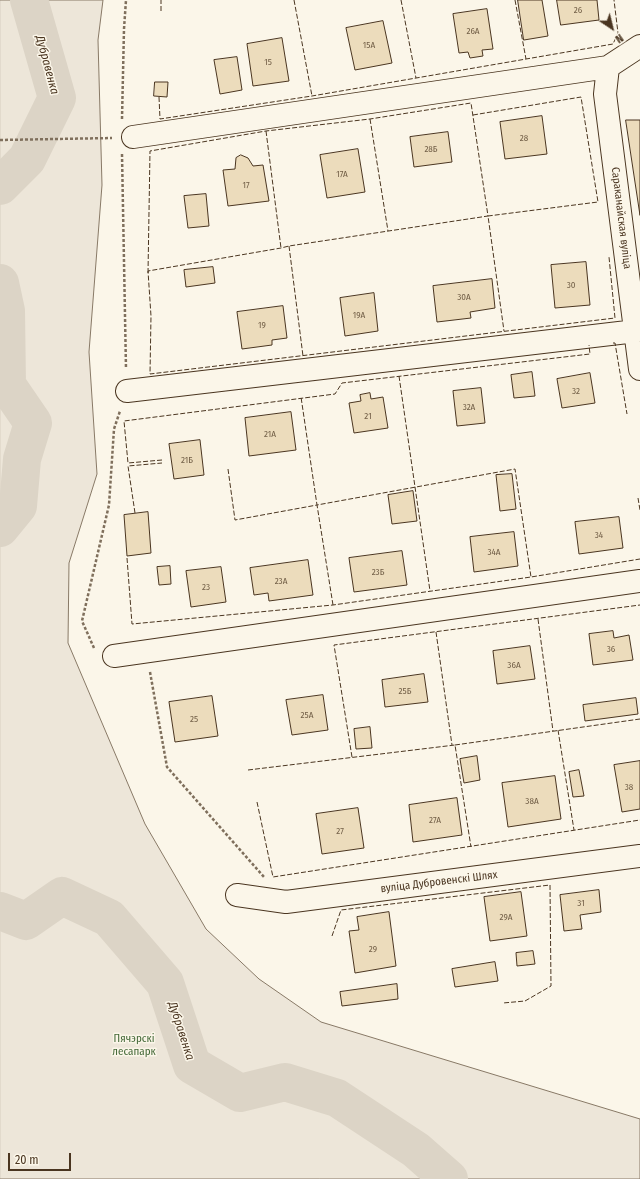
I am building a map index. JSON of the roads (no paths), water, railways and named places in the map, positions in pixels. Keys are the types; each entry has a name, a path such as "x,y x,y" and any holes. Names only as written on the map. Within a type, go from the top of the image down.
{"street":[{"path":"127,137 608,67 640,46"},
{"name":"Сараканайская вуліца","path":"608,67 605,94 640,369"},
{"path":"127,391 636,331"},
{"path":"114,656 640,581"},
{"name":"вуліца Дубровенскі Шлях","path":"237,894 286,902 640,856"}],"waterway":[{"name":"Дубравенка","path":"0,186 27,159 57,98 29,0"},
{"name":"Дубравенка","path":"0,283 6,311 7,385 33,423 22,459 18,506 0,528"},
{"name":"Дубравенка","path":"0,911 26,921 62,896 109,918 165,983 192,1065 240,1093 285,1082 337,1098 416,1150 449,1179"}],"park label":[{"name":"Пячэрскі лесапарк","path":"134,1045"}]}
